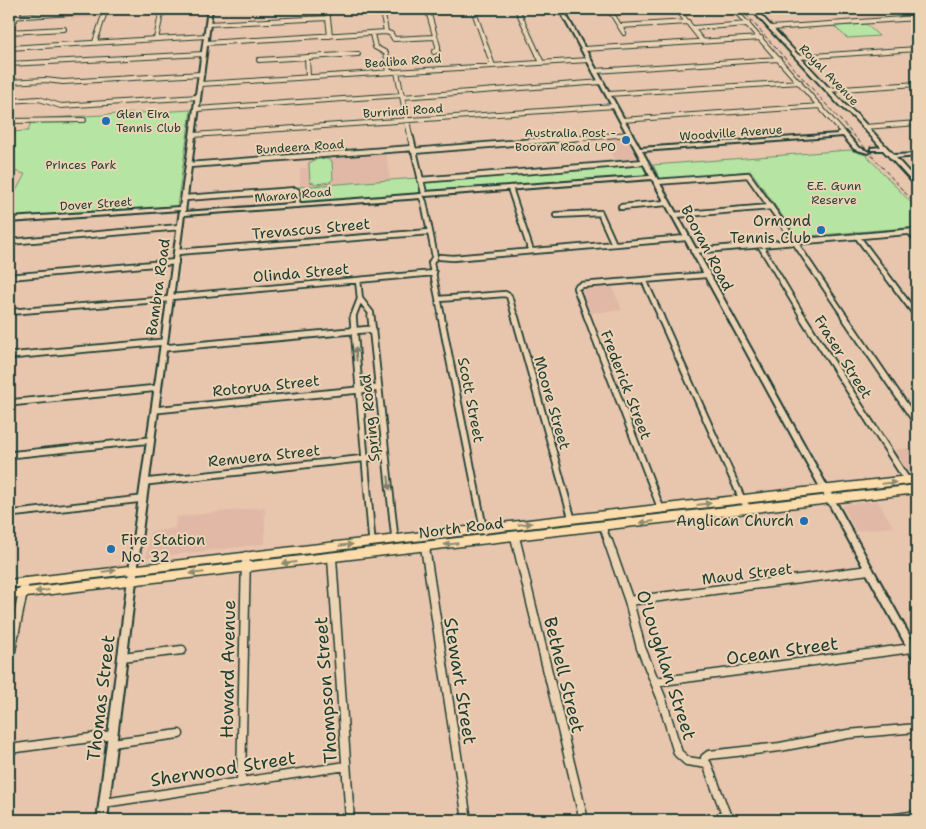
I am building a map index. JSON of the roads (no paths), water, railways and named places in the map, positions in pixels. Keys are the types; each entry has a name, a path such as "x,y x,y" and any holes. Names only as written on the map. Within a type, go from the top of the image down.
{"highway":[{"name":"North Road","path":"9,584 133,568 912,480"},
{"path":"860,486 866,496"},
{"name":"North Road","path":"9,595 917,489"},
{"path":"73,587 76,575"}],"main road":[{"path":"912,9 917,11"}],"street":[{"path":"9,32 20,9"},
{"path":"95,42 106,9"},
{"path":"156,39 162,9"},
{"name":"Bambra Road","path":"133,568 210,9"},
{"path":"327,9 330,36"},
{"path":"382,9 386,32"},
{"path":"473,9 493,66"},
{"path":"434,52 439,48 434,37 428,10 486,9"},
{"path":"517,9 542,63"},
{"name":"Booran Road","path":"561,9 917,657"},
{"path":"609,9 624,33"},
{"path":"679,10 726,9"},
{"path":"734,9 858,150 886,149"},
{"name":"Royal Avenue","path":"753,9 828,90 866,127 917,184"},
{"path":"679,10 704,42"},
{"path":"9,16 73,13"},
{"path":"208,24 328,18"},
{"path":"771,28 917,18"},
{"path":"620,26 688,22"},
{"path":"693,28 748,24"},
{"path":"9,32 64,28"},
{"path":"205,43 386,32 392,34 393,39 434,37"},
{"path":"372,34 375,48 386,53 389,72"},
{"path":"9,48 206,36"},
{"path":"584,49 761,38"},
{"path":"798,58 917,49"},
{"path":"9,64 204,54"},
{"path":"258,60 358,54"},
{"path":"307,57 308,77"},
{"path":"596,71 779,59"},
{"name":"Bealiba Road","path":"200,84 589,60"},
{"path":"397,72 437,258 686,237"},
{"path":"9,82 45,80 63,82 202,73"},
{"path":"609,95 799,81"},
{"path":"197,108 602,82"},
{"path":"828,90 917,84"},
{"path":"9,101 38,99 61,106 198,97"},
{"name":"Burrindi Road","path":"193,135 615,106"},
{"path":"623,120 820,106"},
{"path":"9,121 84,120"},
{"path":"866,127 917,123"},
{"name":"Woodville Avenue","path":"639,150 843,134"},
{"name":"Bundeera Road","path":"189,165 631,135"},
{"path":"892,156 917,155"},
{"path":"420,180 646,162"},
{"path":"654,178 747,175 751,177 917,423"},
{"name":"Marara Road","path":"183,211 297,205 654,178"},
{"path":"510,188 531,251"},
{"path":"184,198 295,190 297,191 297,205"},
{"path":"621,207 668,203"},
{"path":"674,215 771,207"},
{"name":"Dover Street","path":"9,220 183,211"},
{"path":"556,215 600,213 614,244"},
{"path":"9,242 180,227"},
{"path":"693,251 917,231"},
{"name":"Trevascus Street","path":"177,253 430,232"},
{"path":"910,232 917,240"},
{"path":"857,236 917,316"},
{"name":"Fraser Street","path":"760,245 777,276 912,480"},
{"name":"Scott Street","path":"437,258 432,265 485,540"},
{"path":"9,277 176,262"},
{"name":"Olinda Street","path":"9,312 434,273"},
{"path":"705,274 642,280 749,510"},
{"name":"Spring Road","path":"358,280 360,299 353,312 372,542"},
{"name":"Frederick Street","path":"642,280 577,286 576,289 659,509"},
{"name":"Moore Street","path":"439,299 508,294 572,519"},
{"name":"Spring Road","path":"360,299 370,310 373,329 395,539"},
{"path":"9,356 373,329"},
{"path":"9,403 158,388"},
{"name":"Rotorua Street","path":"155,410 379,388"},
{"path":"9,455 151,440"},
{"name":"Remuera Street","path":"145,482 386,456"},
{"path":"9,514 142,499"},
{"name":"O'Loughlan Street","path":"603,527 629,600 641,648 655,682 680,757 687,761 705,762"},
{"name":"Bethell Street","path":"515,537 584,820"},
{"name":"Stewart Street","path":"425,547 467,820"},
{"name":"Howard Avenue","path":"241,782 246,556"},
{"name":"Thompson Street","path":"332,558 350,820"},
{"name":"Thomas Street","path":"102,820 133,568"},
{"name":"Maud Street","path":"629,600 869,570"},
{"path":"9,660 26,582"},
{"name":"Ocean Street","path":"655,682 912,648"},
{"path":"122,657 182,650"},
{"path":"728,820 711,771 705,762 705,758 709,755 780,748 848,734 917,728"},
{"path":"9,749 179,734"},
{"name":"Sherwood Street","path":"104,803 346,766"},
{"path":"883,820 917,815"}],"tunnel":[{"path":"868,152 874,151"}],"railway":[{"path":"741,9 917,206"}],"place":[{"name":"Glen Eira Tennis Club","path":"106,121"},
{"name":"Australia Post - Booran Road LPO","path":"626,140"},
{"name":"Ormond Tennis Club","path":"821,230"},
{"name":"Anglican Church","path":"804,521"},
{"name":"Fire Station No. 32","path":"111,549"}],"park label":[{"name":"Princes Park","path":"81,165"},
{"name":"E.E. Gunn Reserve","path":"834,193"}]}
